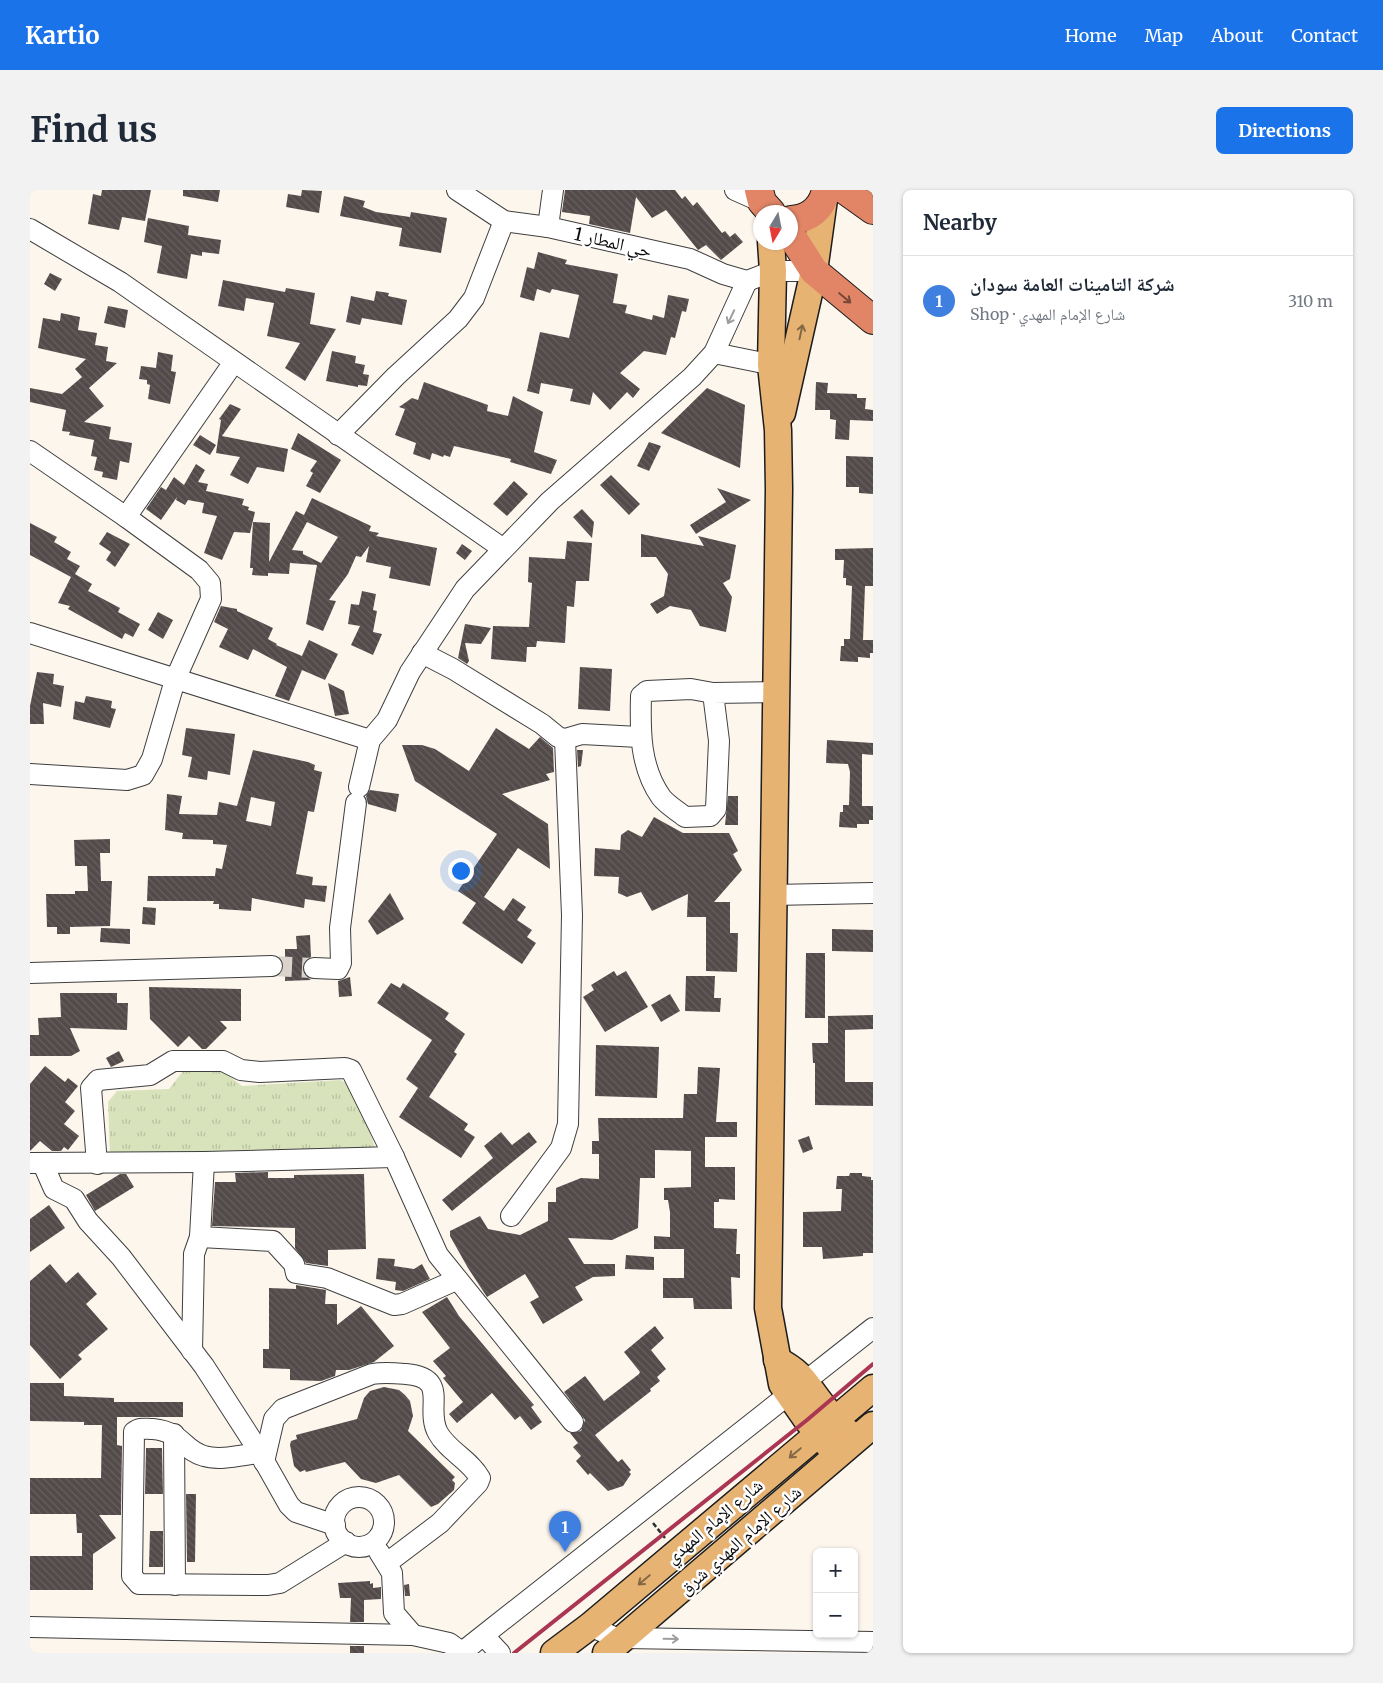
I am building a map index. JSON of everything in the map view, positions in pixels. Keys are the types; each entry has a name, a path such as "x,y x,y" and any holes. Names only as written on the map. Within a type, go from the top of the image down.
{"highway":[{"path":"798,213 810,215 831,193 873,210"},
{"path":"798,248 814,271 873,320"}],"main road":[{"path":"782,367 814,271 831,193"},
{"path":"772,250 782,367 778,430 768,1308 777,1360 791,1367 797,1387 823,1406 827,1426 855,1440"},
{"name":"شارع الإمام المهدي","path":"554,1653 590,1626 873,1388"},
{"name":"شارع الإمام المهدي شرق","path":"615,1646 855,1440"}],"street":[{"name":"حي المطار 1","path":"457,190 504,221 548,226 690,259 722,274 748,281"},
{"path":"548,226 553,190"},
{"path":"735,190 764,205"},
{"path":"338,435 396,376 458,319 474,298 504,221"},
{"path":"30,229 120,282 502,548"},
{"path":"314,968 338,969 341,963 340,928 358,795 370,740 387,720 422,653 465,588 550,501 692,377 714,353 748,281 773,271 814,271"},
{"path":"714,353 782,367"},
{"path":"126,517 234,362"},
{"path":"30,451 126,517 198,570 210,583 211,599 175,680 152,759 143,775 127,780 30,774"},
{"path":"30,633 370,740"},
{"path":"422,653 453,669 542,724 558,737 565,739 582,734 639,737"},
{"path":"714,694 718,741 716,809 710,816 685,817 662,798 645,764 639,737 641,696 647,691 691,689 714,694 775,692"},
{"path":"511,1216 561,1148 568,1124 572,915 565,739"},
{"path":"772,895 873,893"},
{"path":"30,973 272,966"},
{"path":"97,1164 91,1088 92,1084 98,1080 150,1075 173,1061 183,1060 223,1061 241,1070 260,1072 345,1068 351,1070 394,1157 438,1255 456,1280 573,1422"},
{"path":"37,1164 394,1157"},
{"path":"192,1350 194,1254 200,1237 204,1162"},
{"path":"37,1164 54,1189 74,1199 88,1221 121,1257 192,1350 262,1458 289,1505 296,1512 335,1525"},
{"path":"200,1237 273,1241 294,1264 296,1273 327,1278 394,1305 402,1304 456,1280"},
{"path":"30,1627 413,1635 435,1638 449,1643 462,1653 873,1328"},
{"path":"262,1458 274,1419 284,1408 372,1374 384,1372 419,1375 427,1379 432,1386 436,1430 480,1478 478,1483 440,1523 386,1563"},
{"path":"262,1458 214,1458 204,1456 196,1453 174,1434 167,1431 139,1428 134,1432 132,1576 139,1584 268,1585 280,1583 346,1542"},
{"path":"174,1434 175,1585"},
{"path":"353,1498 366,1498 378,1506 384,1519 382,1532 372,1543 359,1546 340,1538 335,1525 337,1511 341,1505 353,1498"},
{"path":"372,1543 392,1573 394,1613 413,1635"},
{"path":"590,1626 614,1638 615,1646 873,1642"},
{"path":"484,1636 500,1653"}],"green space":[{"path":"219,1068 242,1086 340,1080 356,1088 376,1151 110,1157 108,1102 117,1091 169,1089 183,1071"}],"building":[{"path":"102,190 151,190 145,221 122,217 119,230 88,224 93,194 101,196"},
{"path":"183,190 220,190 218,202 183,196"},
{"path":"302,190 322,191 319,213 286,207 288,194 301,196"},
{"path":"565,190 675,190 682,199 685,196 693,206 697,202 722,233 725,231 730,237 735,233 743,242 721,260 706,245 698,250 666,210 652,218 636,197 630,233 589,224 590,216 562,212"},
{"path":"344,196 365,201 363,207 376,212 410,217 411,212 447,218 441,253 399,246 402,228 340,216"},
{"path":"148,218 189,226 188,235 221,240 219,254 202,252 202,256 191,254 187,279 157,273 162,246 144,242"},
{"path":"538,252 567,260 565,264 618,274 613,303 627,305 625,313 652,320 653,315 664,318 668,295 689,299 686,312 682,311 675,338 671,337 666,355 644,351 620,373 640,389 633,398 627,392 610,410 593,392 590,405 570,401 573,389 541,383 539,394 527,391 540,332 569,338 579,295 552,289 550,293 537,289 534,301 520,297 527,267 534,269"},
{"path":"50,273 62,279 55,291 44,284"},
{"path":"223,280 285,292 286,288 315,293 310,324 336,329 305,381 285,368 300,343 267,336 274,303 246,298 244,311 218,306"},
{"path":"376,291 389,293 388,296 407,300 402,325 362,318 360,325 346,322 351,296 374,301"},
{"path":"108,306 128,310 125,328 104,323"},
{"path":"61,313 80,317 78,330 97,333 95,345 108,347 106,361 117,363 89,388 104,406 84,422 111,427 109,439 132,443 129,463 120,461 117,480 102,477 103,472 94,470 97,457 91,456 94,440 69,435 70,432 62,431 66,410 30,402 30,388 62,394 82,377 75,369 86,359 38,348 43,318 60,321"},
{"path":"332,351 356,356 355,363 365,365 363,374 369,375 367,386 358,385 358,387 326,381"},
{"path":"158,352 173,355 171,371 176,372 170,404 148,399 150,385 147,384 147,380 139,379 141,366 156,368"},
{"path":"424,382 488,405 487,411 508,416 513,396 543,412 534,452 557,460 551,474 510,462 511,459 454,446 450,457 444,455 443,457 432,453 430,460 413,454 416,443 395,435 405,409 399,407 412,398 418,400"},
{"path":"816,382 828,383 827,393 857,394 857,398 866,398 865,409 873,410 873,421 850,420 849,440 835,439 836,420 830,419 830,410 815,410"},
{"path":"707,388 745,405 740,468 661,433"},
{"path":"230,404 241,409 222,436 288,449 284,472 257,467 248,484 230,475 240,457 216,453 221,420 219,419"},
{"path":"298,433 341,460 320,493 306,486 313,473 310,471 317,461 291,449"},
{"path":"200,435 216,445 210,455 193,445"},
{"path":"649,442 661,446 649,471 637,466"},
{"path":"846,456 873,457 873,494 859,493 859,487 846,487"},
{"path":"196,464 205,470 198,482 208,484 206,491 244,499 242,505 249,507 248,510 255,512 250,533 234,532 222,560 204,553 217,516 202,513 204,503 188,500 185,505 176,500 177,497 161,520 146,509 161,487 166,490 174,477 184,485"},
{"path":"611,475 640,504 629,515 600,485"},
{"path":"514,481 528,494 507,516 493,504"},
{"path":"717,488 751,500 696,534 690,525 726,502"},
{"path":"312,498 371,526 369,531 379,533 376,536 437,548 430,586 389,578 391,567 366,562 369,546 361,557 356,556 348,574 329,600 336,601 323,631 306,624 317,565 290,563 289,574 268,573 268,576 252,575 253,568 250,568 253,522 270,523 269,562 296,511 304,515","holes":["307,522 338,537 321,563 303,554 303,551 292,550"]},
{"path":"582,509 594,522 592,538 573,517"},
{"path":"30,523 57,537 54,542 71,552 67,559 80,566 75,574 92,584 88,591 120,608 118,612 140,624 133,637 125,633 122,639 68,609 70,606 58,603 71,577 30,555"},
{"path":"107,532 130,544 115,567 106,560 111,552 99,544"},
{"path":"641,534 704,546 698,536 736,545 730,579 723,583 732,597 726,632 700,626 691,610 670,606 657,614 650,604 664,596 668,574 656,557 641,557"},
{"path":"567,541 592,543 589,581 576,581 574,607 567,606 565,643 537,641 536,647 527,647 526,662 491,659 493,626 529,627 532,583 528,582 529,557 565,559"},
{"path":"462,544 472,551 465,560 456,553"},
{"path":"873,548 873,586 865,586 863,640 873,640 873,653 870,653 870,658 858,657 858,662 840,661 841,646 844,646 844,639 850,639 852,586 846,585 846,578 843,578 844,560 835,560 835,549"},
{"path":"362,591 376,594 373,610 377,611 373,632 382,634 373,655 351,645 360,626 348,624 351,604 359,605"},
{"path":"221,606 237,609 237,611 273,628 268,639 276,645 302,656 309,640 338,654 325,680 302,670 289,701 275,696 287,667 253,649 248,660 219,647 228,629 214,622"},
{"path":"158,612 173,620 163,639 148,630"},
{"path":"465,624 491,628 481,644 465,643 469,661 467,664 458,658"},
{"path":"580,667 612,669 610,711 578,709"},
{"path":"37,672 54,674 53,684 64,686 61,707 43,703 44,724 30,724 30,706"},
{"path":"328,683 344,691 349,714 335,716"},
{"path":"86,696 112,701 111,708 116,709 110,728 73,719 75,701 84,703"},
{"path":"186,728 235,734 230,775 208,771 207,780 188,777 192,757 182,755"},
{"path":"496,728 529,749 540,737 553,748 554,772 546,774 550,780 502,794 548,824 550,869 518,848 484,897 504,911 513,898 526,907 517,920 532,930 527,937 536,943 522,964 462,923 476,903 458,891 497,834 415,781 402,745 422,745 435,749 469,771"},
{"path":"827,740 873,743 873,755 862,754 862,806 873,806 873,820 869,820 869,824 857,824 857,828 839,827 840,812 843,812 843,805 849,805 850,772 848,764 826,763"},
{"path":"253,750 308,762 315,765 314,770 322,772 314,812 308,811 296,874 313,877 312,885 327,886 325,902 305,899 304,908 252,898 251,911 219,909 219,904 213,904 214,901 147,901 148,876 215,876 216,868 222,869 227,845 213,844 213,840 182,839 183,833 165,830 167,794 182,796 179,814 217,815 219,802 237,806","holes":["251,797 275,802 271,826 246,821"]},
{"path":"577,750 583,750 581,766 578,767"},
{"path":"370,790 399,794 396,812 368,804 366,796"},
{"path":"728,796 738,796 738,825 725,825"},
{"path":"654,817 683,833 729,833 738,851 733,854 742,870 714,902 730,902 730,933 738,933 737,972 706,971 706,917 687,917 688,894 652,911 641,892 627,897 618,893 619,877 594,876 595,848 620,850 621,835 628,830 642,837"},
{"path":"110,839 110,853 100,853 101,881 112,881 110,926 70,927 70,934 57,934 57,927 47,927 46,894 75,894 75,891 88,891 87,866 75,866 74,840"},
{"path":"390,893 404,919 377,935 368,921"},
{"path":"143,907 156,908 155,925 142,924"},
{"path":"101,928 130,929 130,944 100,942"},
{"path":"832,929 873,930 873,952 832,951"},
{"path":"310,935 311,957 304,961 302,968 304,974 311,980 285,981 285,949 297,949 296,936"},
{"path":"806,953 825,953 825,1018 805,1018"},
{"path":"614,971 617,976 626,971 648,1007 605,1032 583,997 594,990 591,985"},
{"path":"686,976 715,976 714,998 721,998 720,1012 685,1011"},
{"path":"350,977 352,996 339,997 338,981"},
{"path":"391,983 400,988 403,983 449,1013 445,1019 465,1034 454,1052 457,1054 429,1097 468,1124 464,1130 475,1137 461,1158 399,1117 418,1088 406,1079 432,1040 377,1003"},
{"path":"149,987 241,989 241,1021 220,1021 227,1028 206,1049 202,1049 189,1036 178,1047 150,1019"},
{"path":"60,993 117,993 117,1003 128,1003 127,1030 70,1028 80,1051 71,1056 30,1056 30,1035 39,1035 38,1018 61,1017"},
{"path":"670,994 680,1011 661,1022 651,1005"},
{"path":"873,1015 873,1029 845,1030 845,1082 873,1082 873,1106 815,1105 815,1063 813,1063 812,1043 828,1043 828,1016"},
{"path":"596,1045 659,1047 657,1098 595,1096"},
{"path":"119,1051 124,1061 111,1067 106,1058"},
{"path":"45,1066 65,1082 68,1078 78,1086 65,1102 75,1111 64,1124 79,1136 68,1150 64,1147 61,1151 52,1151 40,1141 30,1151 30,1084"},
{"path":"698,1067 720,1068 716,1122 737,1122 737,1137 705,1137 705,1167 735,1167 735,1200 719,1199 719,1202 714,1202 714,1228 737,1229 736,1254 740,1254 740,1278 731,1277 732,1309 694,1309 693,1298 663,1298 663,1278 684,1278 684,1249 654,1249 654,1236 670,1237 670,1212 668,1200 664,1200 664,1188 691,1187 691,1151 655,1150 655,1178 640,1178 638,1228 612,1240 568,1238 584,1264 615,1264 615,1276 593,1277 575,1287 583,1300 543,1324 530,1302 539,1297 525,1274 487,1297 450,1236 450,1231 480,1216 488,1229 520,1235 548,1221 548,1202 556,1202 556,1188 581,1178 599,1179 599,1154 592,1154 592,1141 599,1141 598,1118 683,1118 684,1094 697,1094"},
{"path":"501,1132 512,1145 529,1132 537,1142 452,1211 442,1200 493,1158 484,1146"},
{"path":"809,1136 813,1149 803,1153 798,1140"},
{"path":"268,1172 268,1178 294,1178 294,1175 364,1174 366,1249 328,1250 328,1266 306,1263 295,1248 295,1228 212,1226 215,1182 236,1182 235,1173"},
{"path":"850,1173 862,1173 862,1176 871,1177 871,1180 873,1180 873,1253 863,1253 863,1256 823,1259 822,1247 803,1247 803,1212 841,1211 842,1189 836,1189 837,1176 849,1176"},
{"path":"120,1174 126,1174 134,1187 95,1211 86,1195"},
{"path":"49,1205 65,1228 30,1252 30,1219"},
{"path":"626,1255 654,1257 654,1270 625,1269"},
{"path":"378,1258 395,1259 394,1266 414,1269 422,1264 430,1279 403,1291 395,1290 396,1282 376,1279"},
{"path":"50,1264 66,1283 78,1272 97,1294 86,1304 108,1329 78,1355 82,1359 60,1379 30,1345 30,1281"},
{"path":"296,1285 326,1290 325,1304 337,1304 337,1325 361,1306 394,1346 374,1362 349,1370 336,1370 335,1376 321,1381 290,1380 290,1369 263,1368 263,1349 269,1349 269,1288 296,1289"},
{"path":"447,1297 459,1316 534,1405 531,1407 542,1422 531,1430 520,1416 515,1420 492,1393 457,1423 449,1414 463,1402 443,1378 446,1376 433,1361 450,1348 422,1312"},
{"path":"655,1326 664,1338 651,1350 666,1369 657,1377 660,1381 650,1389 651,1391 595,1435 618,1462 622,1459 631,1470 629,1472 631,1474 623,1486 608,1491 590,1473 588,1475 576,1461 581,1456 573,1447 578,1443 570,1433 581,1431 585,1420 564,1392 585,1376 604,1401 639,1374 640,1372 624,1352"},
{"path":"30,1383 64,1383 64,1396 114,1398 114,1402 183,1402 183,1417 117,1417 117,1445 122,1446 121,1515 99,1515 116,1538 93,1554 93,1590 30,1590 30,1556 82,1556 82,1533 77,1533 76,1514 30,1514 30,1478 101,1478 102,1425 84,1425 84,1422 30,1421"},
{"path":"384,1387 399,1390 410,1401 413,1416 408,1431 455,1477 452,1480 455,1483 454,1490 438,1504 431,1507 399,1475 376,1483 361,1479 345,1462 306,1472 305,1470 300,1472 294,1466 290,1445 291,1441 297,1439 296,1435 357,1419 364,1398 370,1391"},
{"path":"146,1448 162,1448 163,1494 145,1494"},
{"path":"186,1494 196,1494 195,1562 187,1562"},
{"path":"150,1531 163,1531 163,1567 149,1567"},
{"path":"370,1581 370,1584 373,1583 373,1588 381,1587 381,1599 364,1600 364,1622 350,1622 351,1598 340,1598 338,1583"},
{"path":"409,1584 410,1596 405,1596 404,1585"},
{"path":"350,1646 364,1646 364,1653 350,1653"}],"tunnel":[{"path":"272,966 314,968"}],"railway":[{"path":"514,1653 807,1420 873,1364"}],"place":[{"name":"شركة التامينات العامة سودان","path":"565,1552"}]}
